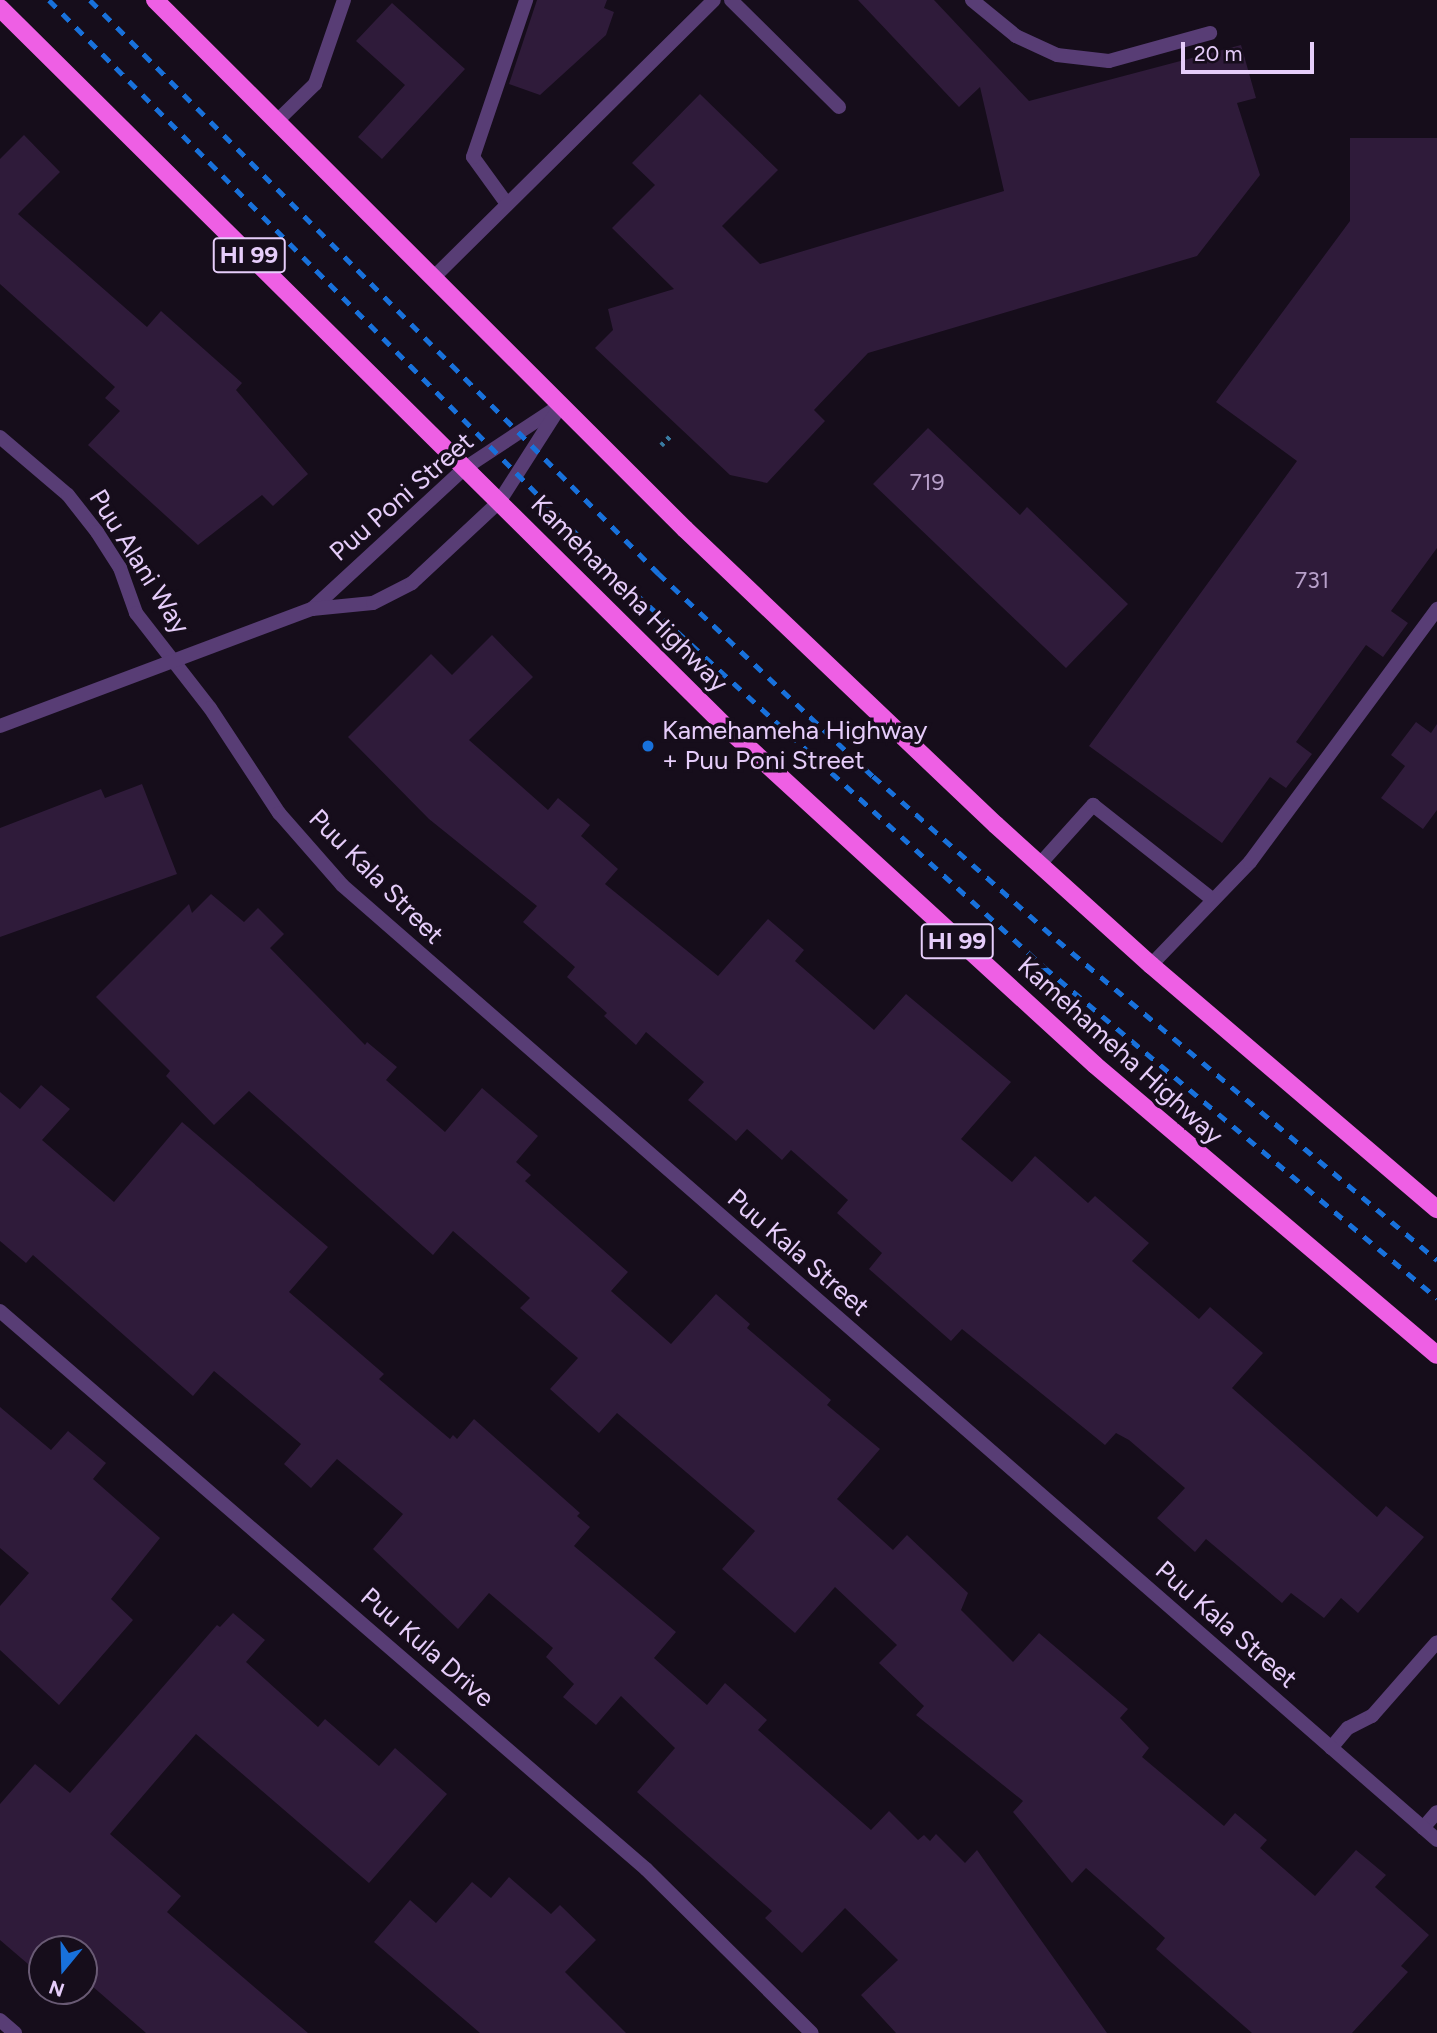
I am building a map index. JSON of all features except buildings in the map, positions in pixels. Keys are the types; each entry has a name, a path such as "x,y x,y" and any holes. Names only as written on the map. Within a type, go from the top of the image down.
{"main road":[{"path":"155,0 561,405 1039,864 1151,965 1437,1209"},
{"name":"Kamehameha Highway","path":"0,8 726,727 902,891 1165,1126 1437,1355"}],"street":[{"path":"277,121 315,84 344,0"},
{"path":"507,204 473,157 526,0"},
{"path":"433,278 714,0"},
{"path":"731,0 839,107"},
{"path":"972,0 1016,36 1057,55 1108,61 1210,33"},
{"name":"Puu Poni Street","path":"312,609 465,468 561,405"},
{"name":"Puu Poni Street","path":"0,726 312,609 373,603 412,583 499,502 561,405"},
{"name":"Puu Alani Way","path":"0,437 68,495 97,532 120,568 136,613 173,660"},
{"path":"1151,965 1250,862 1437,609"},
{"name":"Puu Kala Street","path":"173,660 210,708 279,813 342,885 396,936 1437,1840"},
{"path":"1039,864 1093,805 1212,899"},
{"name":"Puu Kula Drive","path":"0,1311 646,1869 812,2033"},
{"path":"1331,1748 1348,1728 1372,1716 1437,1642"},
{"path":"1423,1828 1437,1812"},
{"path":"0,2020 15,2033"}],"path":[{"path":"661,445 670,436"}],"railway":[{"path":"49,0 635,593 1044,967 1437,1298"},
{"path":"90,0 658,573 873,776 1057,940 1437,1260"}],"place":[{"name":"Kamehameha Highway + Puu Poni Street","path":"648,746"}]}
